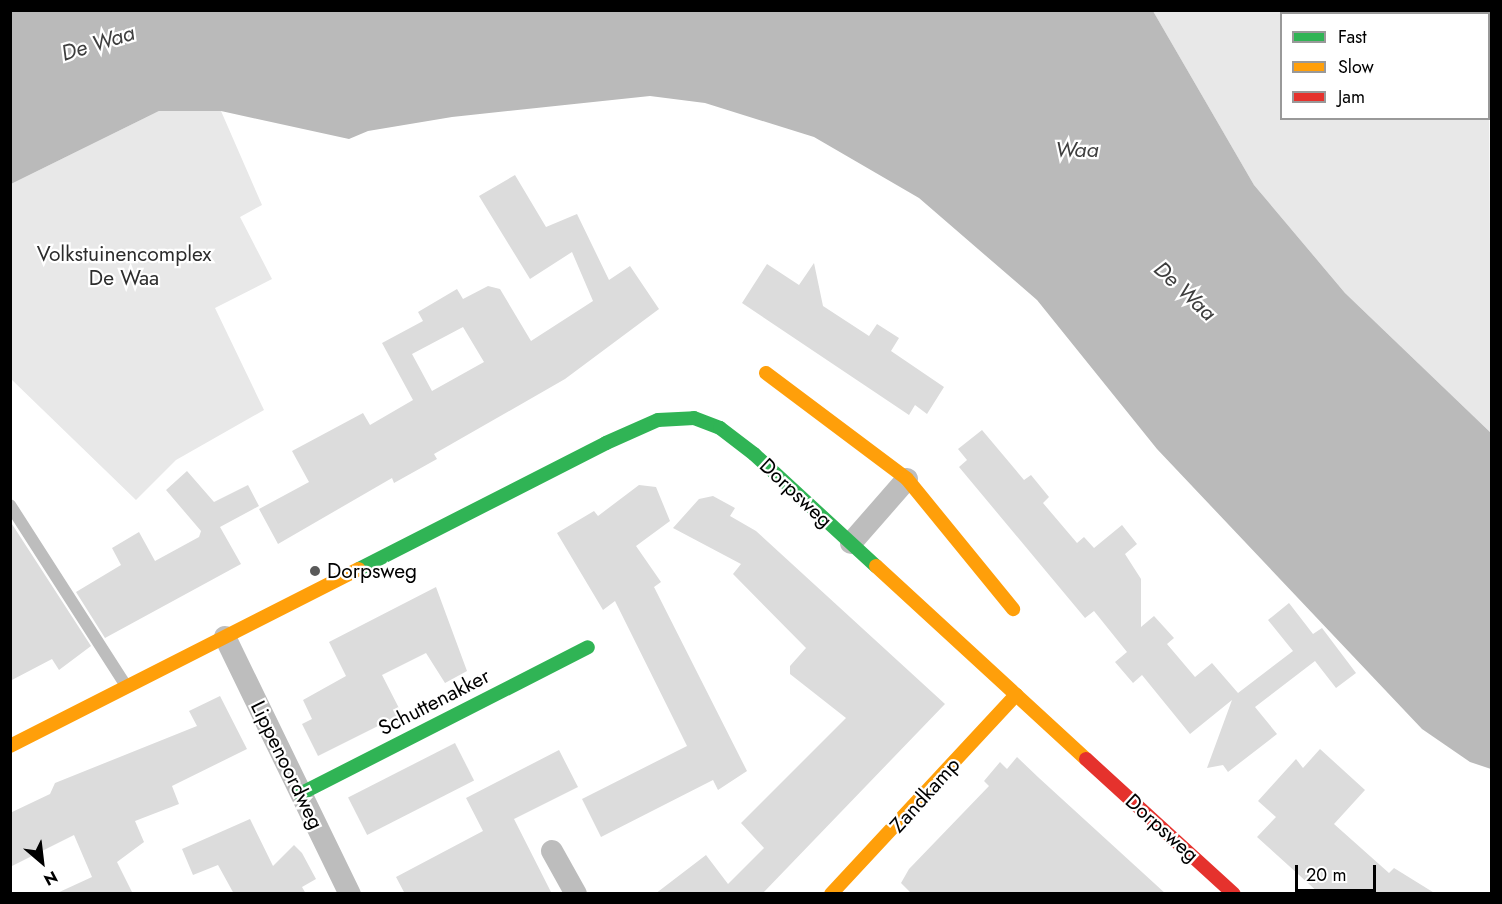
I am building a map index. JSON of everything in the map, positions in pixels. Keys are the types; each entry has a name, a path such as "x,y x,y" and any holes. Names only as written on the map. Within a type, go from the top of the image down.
{"street":[{"path":"766,373 907,479 1013,609"},
{"name":"Dorpsweg","path":"10,746 606,442 666,418 694,418 729,434 1234,894"},
{"name":"Dorpsweg","path":"851,543 907,479"},
{"name":"Lippenoordweg","path":"225,637 350,894"},
{"name":"Schuttenakker","path":"300,794 588,647"},
{"name":"Zandkamp","path":"844,890 1016,694"},
{"path":"552,850 576,894"}],"lane":[{"path":"10,506 127,687"}],"green space":[{"path":"1153,11 1324,11 1280,12 1280,120 1489,120 1491,433 1345,293 1254,185"},
{"name":"Volkstuinencomplex De Waa","path":"159,111 221,111 262,205 240,217 272,279 215,308 264,410 176,460 136,500 11,379 11,184"}],"water":[{"name":"Waa","path":"11,10 1153,11 1254,185 1345,293 1491,433 1491,769 1470,762 1422,729 1157,449 1037,300 919,198 814,137 705,103 650,96 452,117 368,131 349,139 221,111 159,111 11,184"}],"building":[{"path":"515,175 546,227 577,214 609,280 630,266 659,309 565,379 434,454 437,459 394,483 392,478 278,544 259,509 309,482 292,451 363,413 370,425 413,400 382,343 423,321 418,312 457,289 463,299 488,286 500,289 531,341 593,301 572,252 530,279 479,196","holes":["463,327 484,362 432,391 412,354"]},
{"path":"814,263 823,306 869,336 877,324 899,338 891,351 944,387 927,414 915,405 909,415 742,303 767,264 799,285"},
{"path":"982,430 1024,480 1031,475 1049,497 1043,503 1077,543 1084,537 1094,548 1122,525 1137,544 1125,554 1141,579 1141,627 1154,616 1174,638 1167,644 1195,677 1212,663 1238,693 1293,651 1268,620 1289,603 1313,634 1322,628 1356,673 1336,688 1315,661 1255,707 1277,734 1228,772 1223,765 1207,768 1232,700 1190,734 1142,675 1133,683 1115,662 1127,652 1094,611 1085,618 959,467 967,460 958,449"},
{"path":"187,471 214,502 248,485 259,506 220,527 241,564 105,638 76,592 121,565 112,548 139,532 155,561 199,537 201,531 166,490"},
{"path":"639,485 656,487 670,521 636,546 661,582 654,587 747,771 718,790 713,780 601,837 582,799 687,746 615,601 603,610 557,533 594,511 598,516"},
{"path":"713,496 735,508 730,516 756,531 945,704 762,894 655,894 706,855 728,884 764,848 741,823 846,718 790,674 790,666 806,648 733,574 741,564 673,528 699,499"},
{"path":"10,521 91,646 59,670 52,659 10,681"},
{"path":"436,587 467,671 445,683 426,653 382,675 402,714 318,756 302,724 312,719 303,700 346,676 329,642"},
{"path":"220,696 247,749 172,786 179,804 135,821 144,842 117,862 133,894 55,894 92,877 74,835 10,867 10,813 50,794 55,783 197,726 189,711"},
{"path":"455,743 474,780 367,835 348,797"},
{"path":"1320,749 1365,790 1334,824 1389,873 1394,868 1436,894 1320,894 1257,837 1276,817 1258,801 1296,759 1303,768"},
{"path":"559,750 578,787 514,819 552,894 405,894 396,877 483,831 466,798"},
{"path":"1017,757 1166,894 912,894 901,883 909,869 989,786 984,781 1000,762 1007,769"},
{"path":"250,819 273,866 294,845 302,853 316,879 302,887 306,894 234,894 218,865 193,875 182,849"}],"traffic: fast":[{"path":"359,569 606,443 658,420 694,418 720,428 754,454 876,566"},
{"path":"300,794 588,647"}],"traffic: slow":[{"path":"766,373 907,479 1013,609"},
{"path":"876,566 1086,759"},
{"path":"10,746 359,569"},
{"path":"831,894 1016,695"}],"traffic: jam":[{"path":"1086,759 1234,894"}],"place":[{"name":"Dorpsweg","path":"315,571"}],"water label":[{"name":"De Waa","path":"98,43"},
{"name":"De Waa","path":"1185,291"}]}
